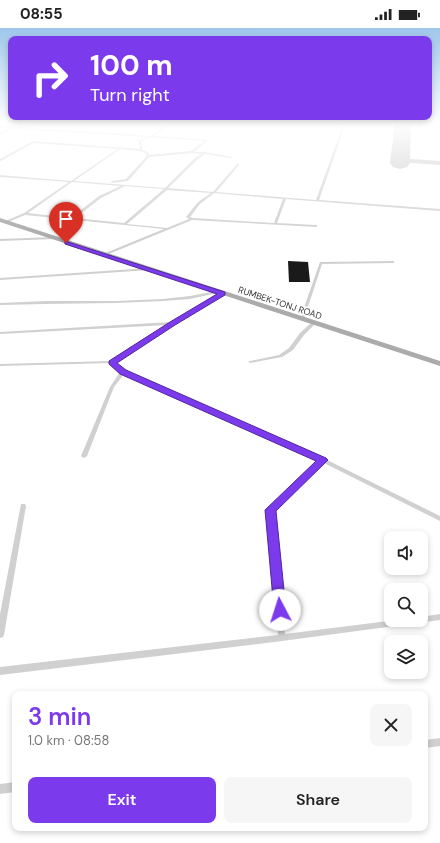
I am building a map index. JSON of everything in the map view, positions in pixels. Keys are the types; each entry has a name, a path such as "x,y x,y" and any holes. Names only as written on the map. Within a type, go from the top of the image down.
{"main road":[{"name":"RUMBEK-TONJ ROAD","path":"3,221 219,293 440,364"}],"street":[{"path":"3,221 25,214 100,161"},
{"path":"104,184 127,180 144,161"},
{"path":"124,225 166,189 195,161"},
{"path":"317,201 332,161"},
{"path":"192,219 188,217 199,203 213,192 238,164"},
{"path":"0,176 440,210"},
{"path":"127,180 133,186"},
{"path":"72,219 100,197 125,186"},
{"path":"275,223 285,198"},
{"path":"25,214 170,229"},
{"path":"104,255 192,219 316,226"},
{"path":"0,240 54,238"},
{"path":"302,320 321,262 393,262"},
{"path":"0,279 148,269"},
{"path":"0,304 33,302 137,301 187,298 219,293"},
{"path":"0,365 112,362 219,293"},
{"path":"0,332 172,323"},
{"path":"250,362 280,356 291,349 302,334 314,323"},
{"path":"112,362 123,372 323,460 440,520"},
{"path":"84,456 112,387 123,372"},
{"path":"282,638 270,510 323,460"},
{"path":"0,635 23,506"},
{"path":"428,619 440,618"},
{"path":"0,671 384,625"},
{"path":"428,744 440,742"},
{"path":"0,789 12,787"}],"building":[{"path":"288,261 308,262 310,282 289,282"}],"taxiway":[{"path":"414,161 440,163"}],"route":[{"path":"66,243 177,278 222,294 172,323 112,362 123,372 323,460 270,510 280,610"}]}
